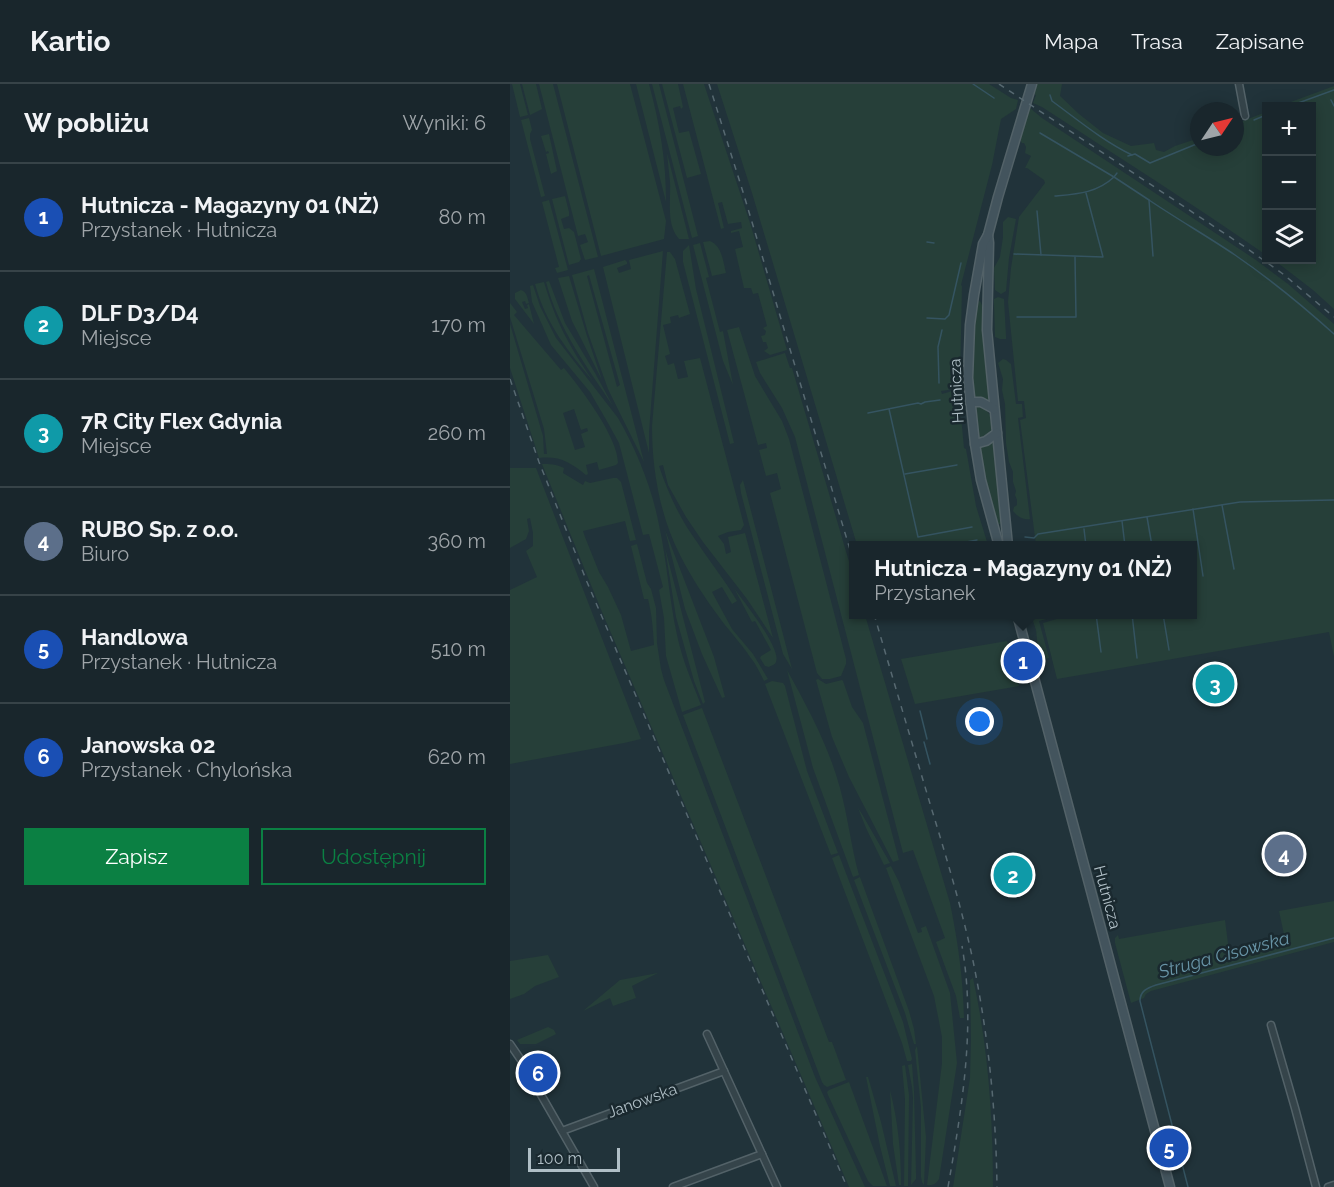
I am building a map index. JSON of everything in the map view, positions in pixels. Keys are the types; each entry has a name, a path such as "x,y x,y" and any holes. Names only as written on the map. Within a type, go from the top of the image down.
{"main road":[{"name":"Hutnicza","path":"997,541 981,480 970,402 968,365 974,295 983,244 988,235 1031,86"},
{"name":"Hutnicza","path":"988,235 987,330 1007,541"},
{"path":"974,295 987,298"},
{"path":"970,402 981,402 994,409"},
{"path":"975,444 986,441 997,433"},
{"path":"994,530 1006,527"},
{"name":"Hutnicza","path":"1018,619 1170,1187"}],"street":[{"path":"1239,84 1245,116"},
{"path":"1271,1025 1316,1187"},
{"path":"707,1034 777,1187"},
{"path":"510,1044 594,1187"},
{"name":"Janowska","path":"562,1131 724,1071"},
{"path":"673,1187 762,1154"},
{"path":"1328,1187 1334,1185"}],"green space":[{"path":"512,84 520,84 528,115 520,117"},
{"path":"522,84 536,84 542,109 530,115"},
{"path":"539,84 553,84 598,257 585,260 580,245 588,242 585,234 578,236"},
{"path":"557,84 630,84 666,221 664,239 601,256"},
{"path":"636,84 649,84 653,99 664,157 666,202"},
{"path":"652,84 659,84 698,236 692,238"},
{"path":"662,84 678,84 683,107 673,108 679,133 689,131 701,174 687,178"},
{"path":"683,84 704,84 751,226 787,350 770,355 764,351 768,348 761,336 765,335 766,331 763,328 767,326 758,293 753,294 751,288 744,288 735,249 743,247 739,231 731,233 731,231 742,228 741,222 728,224 722,202 718,203 724,228 721,229"},
{"path":"717,84 989,84 1018,100 1016,109 1001,119 992,165 961,285 960,382 948,390 941,391 942,394 960,386 959,398 956,400 957,405 960,405 964,448 976,506 987,541 856,541 752,193"},
{"path":"1037,84 1062,84 1060,96 1103,133 1131,146 1154,143 1156,150 1164,152 1190,141 1190,156 1244,156 1244,121 1262,114 1262,252 1155,180 1033,103 1036,95 1034,94"},
{"path":"1334,86 1334,309 1279,264 1316,264 1316,102 1291,102"},
{"path":"1030,108 1256,260 1334,324 1334,657 1329,632 1057,679 1043,623 1057,619 1197,619 1197,541 1035,541 1020,420 1026,418 1024,401 1018,401 1008,302 1019,217 1045,183 1025,168 1031,156 1025,153 1026,147 1020,140"},
{"path":"529,118 532,130 530,139 545,196 541,197 521,120"},
{"path":"549,134 557,171 551,174 546,154 549,153 546,152 541,136"},
{"path":"667,153 689,239 679,239 672,226"},
{"path":"565,196 569,216 561,219 564,229 569,228 574,232 581,259 569,265 552,199"},
{"path":"549,200 568,270 557,273 555,268 559,267 542,202"},
{"path":"1008,217 1016,219 1006,291 1001,294 995,290 994,268 1000,257 1003,222"},
{"path":"710,241 720,250 726,273 712,276 703,242"},
{"path":"700,243 709,277 706,278 720,332 723,331 733,385 723,361 693,245"},
{"path":"689,245 696,289 734,443 730,444 683,262 683,251"},
{"path":"663,251 649,453 603,267 625,260 627,264 617,268 619,273 631,269 629,260"},
{"path":"667,252 670,252 675,259 690,314 679,318 678,315 670,317 671,323 663,325 670,354 665,356 668,365 674,363 678,379 688,377 684,361 700,358 744,525 741,530 718,536 724,544 726,554 731,552 728,537 745,533 773,638 686,517 668,485 663,465 659,466 670,496 685,524 737,601 732,604 722,587 712,592 732,629 753,654 768,679 764,681 743,647 698,587 680,555 667,525 658,492 652,426"},
{"path":"594,269 644,462 608,389 588,333 572,275","holes":["589,275 620,385 617,387 587,276"]},
{"path":"569,276 602,380 572,321 558,278"},
{"path":"549,281 565,323 613,406 566,331 551,299 546,282"},
{"path":"544,282 564,333 593,381 566,347 545,312 535,284"},
{"path":"533,285 540,306 556,338 618,418 643,470 659,525 679,644 701,705 682,712 666,656 664,618 659,590 663,587 649,534 643,535 619,443 590,392 551,345 532,302 530,286"},
{"path":"521,290 526,293 529,303 522,302 525,309 529,304 534,324 515,299 515,293"},
{"path":"998,297 1004,299 1006,339 995,337 994,299"},
{"path":"980,301 990,403 973,398 972,338 977,302"},
{"path":"510,303 517,312 514,315 561,370 564,368 589,400 612,440 618,463 616,465 599,470 597,462 586,465 588,474 586,475 564,461 539,458 510,368 510,324 543,436 544,454 547,454 544,429 510,317","holes":["574,409 581,430 587,428 588,431 581,434 585,447 575,450 563,413"]},
{"path":"739,327 755,376 782,421 789,439 846,659 841,676 822,679 817,673 770,493 781,489 777,473 766,476 759,450 767,448 766,443 758,445 727,330"},
{"path":"785,353 790,368 792,368 849,561 849,619 866,619 950,903 960,960 964,1018 960,1018 956,996 936,942 945,938 913,850 903,853 795,437 782,408 760,373 756,362"},
{"path":"1003,359 1011,364 1016,404 1022,404 1023,417 1018,418 1030,519 1020,518 1013,511 1017,500 1006,443 1003,379 998,363"},
{"path":"977,405 988,412 992,422 989,433 978,440 973,407"},
{"path":"993,439 1002,523 1000,524 997,524 986,488 979,446"},
{"path":"542,464 564,468 563,473 583,485 585,481 590,483 613,478 621,482 636,540 630,541 625,521 583,531 585,537 599,572 621,615 631,651 654,645 648,599 644,599 631,546 637,544 656,608 657,643 664,680 815,1077 865,1187 849,1187 602,612"},
{"path":"510,468 536,468 641,739 510,764 510,590 537,577 526,551 533,546 530,518 527,519 529,531 526,539 510,548"},
{"path":"743,480 792,669 783,654 741,493 740,485"},
{"path":"665,530 714,657 725,697 722,698 702,654 685,609"},
{"path":"665,548 705,702 703,704 676,617"},
{"path":"734,588 773,646 776,662 769,667 765,666 760,658 771,650 755,621 752,622"},
{"path":"1032,619 1046,619 1039,621 1049,658 1041,660 1039,658"},
{"path":"1007,641 1019,686 915,704 901,659"},
{"path":"787,670 830,758 843,799 859,875 853,877 813,768"},
{"path":"816,680 826,684 842,680 852,707 863,723 899,860 893,862 849,777 832,737"},
{"path":"772,681 783,683 785,686 807,771 838,853 831,855 765,684"},
{"path":"702,708 829,1042 832,1042 846,1080 827,1087 822,1082 683,715"},
{"path":"858,808 890,863 884,865"},
{"path":"839,855 903,1022 911,1061 907,1061 832,858"},
{"path":"891,866 918,933 922,932 921,928 926,926 950,993 957,1063 939,1179 931,1185 927,1185 942,1063 942,1037 934,996 886,868"},
{"path":"860,877 909,1011 916,1044 914,1044 905,1013 854,880"},
{"path":"1334,901 1334,942 1151,991 1144,998 1131,1003 1115,943 1118,935 1119,939 1225,920 1230,959 1286,944 1279,911"},
{"path":"548,955 559,977 510,999 510,961"},
{"path":"658,973 632,986 636,998 613,1006 610,998 583,1011 620,980"},
{"path":"973,978 989,1082 993,1187 953,1187 970,1078 970,980"},
{"path":"548,1027 556,1034 536,1044 520,1044 517,1040"},
{"path":"917,1046 926,1137 924,1185 921,1177 921,1108 915,1050"},
{"path":"912,1064 916,1179 911,1185 913,1098 908,1065"},
{"path":"905,1065 909,1095 908,1186 904,1186 905,1099 902,1066"},
{"path":"866,1077 868,1077 881,1122 896,1186 890,1186"},
{"path":"849,1082 887,1186 873,1186 868,1181 828,1095 829,1090"},
{"path":"890,1090 898,1137 901,1185 899,1185 893,1144"}],"waterway":[{"path":"973,84 994,98"},
{"path":"1301,102 1334,90"},
{"path":"1050,95 1052,101 1081,123 1132,155"},
{"path":"1331,100 1334,106"},
{"path":"1254,120 1262,117"},
{"path":"1040,133 1114,177 1117,173"},
{"path":"1128,156 1135,154 1150,163 1190,147"},
{"path":"1055,196 1094,190 1114,177 1149,200 1153,256"},
{"path":"1014,254 1103,257 1086,193"},
{"path":"1149,200 1248,264 1334,334"},
{"path":"1037,211 1041,255"},
{"path":"927,242 934,243"},
{"path":"1017,317 1076,317 1075,257"},
{"path":"927,318 945,319 949,315 961,263"},
{"path":"939,383 938,347 942,330"},
{"path":"868,413 940,400"},
{"path":"889,409 918,537 972,527"},
{"path":"905,474 957,465"},
{"path":"1025,537 1034,538 1038,534 1240,502 1334,500"},
{"path":"1222,505 1234,569"},
{"path":"1193,509 1203,576"},
{"path":"1147,517 1151,541"},
{"path":"1122,521 1124,541"},
{"path":"1084,529 1085,541"},
{"path":"972,541 977,540"},
{"path":"1097,619 1101,652"},
{"path":"1133,619 1137,658"},
{"path":"1164,619 1169,650"},
{"path":"920,711 927,739"},
{"path":"924,742 930,764"},
{"name":"Struga Cisowska","path":"1188,1187 1140,1001 1141,995 1156,985 1334,938"}],"railway":[{"path":"709,84 849,546"},
{"path":"999,84 1245,247 1283,274 1334,317"},
{"path":"510,379 539,462 587,582 847,1187"},
{"path":"875,619 948,862 972,956 983,1013 990,1071 997,1187"},
{"path":"948,1187 966,1067 968,1006 962,946"}],"place":[{"name":"Hutnicza - Magazyny 01 (NŻ)","path":"1023,661"},
{"name":"7R City Flex Gdynia","path":"1215,684"},
{"name":"RUBO Sp. z o.o.","path":"1284,854"},
{"name":"DLF D3/D4","path":"1013,875"},
{"name":"Janowska 02","path":"538,1073"},
{"name":"Handlowa","path":"1169,1148"}]}
